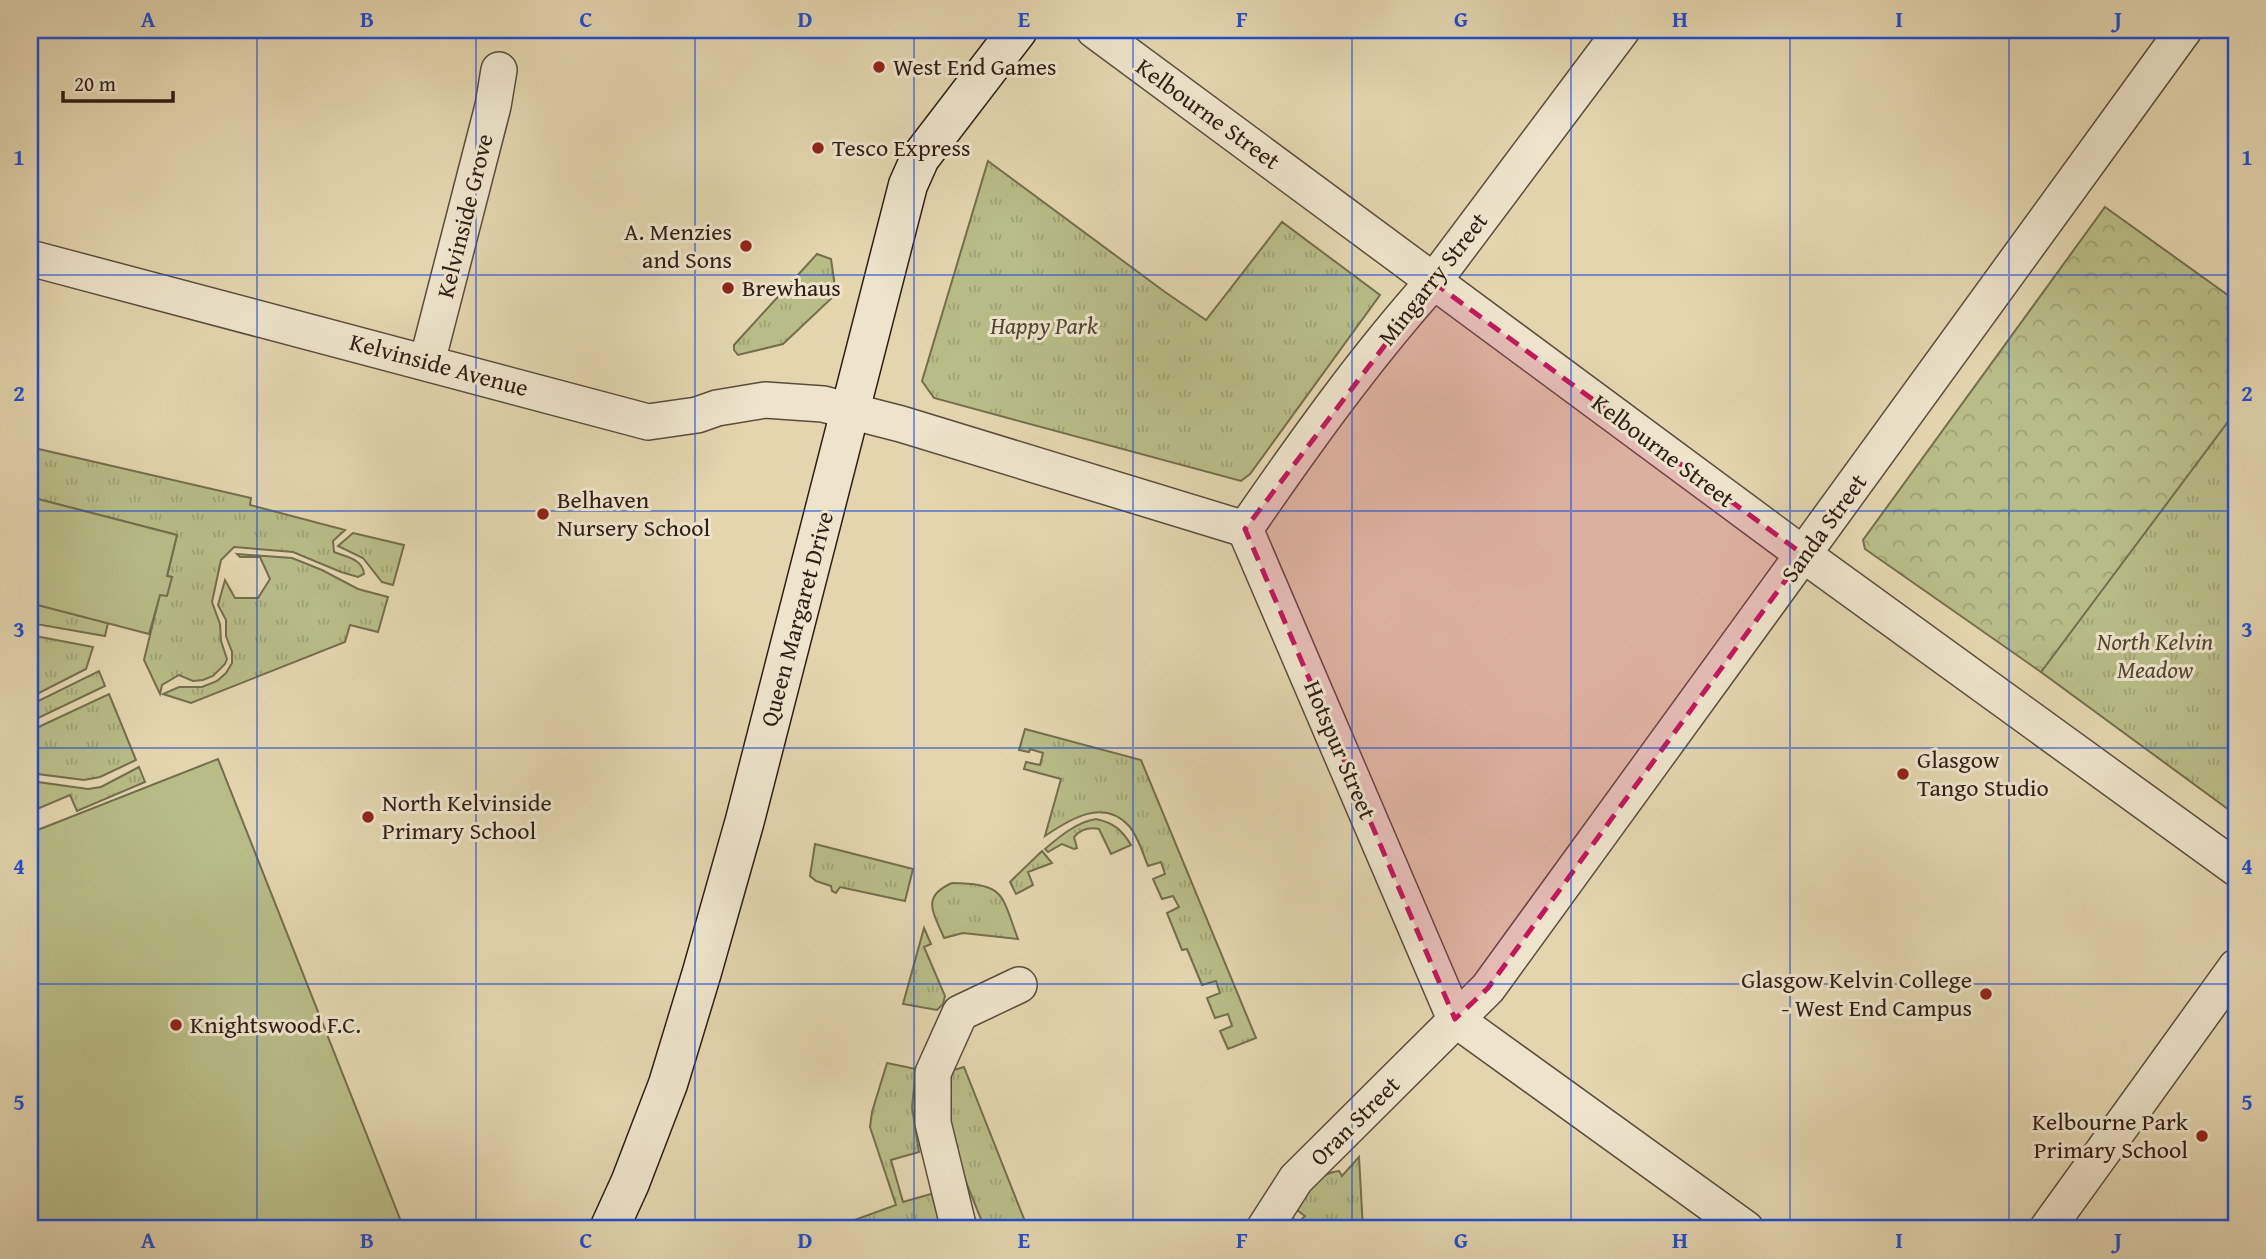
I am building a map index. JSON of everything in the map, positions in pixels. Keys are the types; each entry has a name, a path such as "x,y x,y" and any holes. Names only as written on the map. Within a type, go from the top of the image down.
{"main road":[{"name":"Queen Margaret Drive","path":"608,1229 630,1183 668,1084 702,972 745,820 914,169 927,148 1018,30"}],"street":[{"name":"Kelbourne Street","path":"1094,30 1804,555 2236,867"},
{"name":"Mingarry Street","path":"1245,530 1343,395 1405,313 1433,282 1622,30"},
{"name":"Sanda Street","path":"1455,1019 1488,988 2184,30"},
{"name":"Kelvinside Grove","path":"427,362 493,106 499,70"},
{"name":"Kelvinside Avenue","path":"30,258 648,422 765,400 823,404 851,412"},
{"path":"851,412 901,424 1245,530"},
{"name":"Hotspur Street","path":"1245,530 1455,1019"},
{"path":"2047,1229 2236,967"},
{"path":"959,1229 933,1123 933,1073 960,1013 1018,985"},
{"path":"1455,1019 1746,1229"},
{"name":"Oran Street","path":"1264,1229 1296,1179 1455,1019"}],"highlighted area":[{"path":"1433,282 1804,555 1488,988 1455,1019 1245,529"}],"green space":[{"name":"Happy Park","path":"988,161 1206,320 1282,222 1380,295 1250,474 1241,481 934,398 922,381"},
{"path":"2105,207 2236,301 2236,411 2041,672 1865,549 1863,540"},
{"path":"817,254 831,259 836,294 783,344 738,355 734,345"},
{"name":"North Kelvin Meadow","path":"2236,408 2236,815 2041,672"},
{"path":"30,447 251,498 250,505 345,530 333,541 334,552 357,562 364,574 358,577 341,572 293,552 234,547 221,560 212,602 220,624 221,641 227,659 225,664 213,676 203,680 193,681 179,675 162,685 160,694 144,660 160,594 172,577 167,576 177,535 30,497"},
{"path":"30,497 177,535 167,576 172,577 167,596 160,595 149,634 30,603"},
{"path":"353,533 404,545 393,585 382,582 363,558 338,546"},
{"path":"237,554 292,558 358,589 388,597 378,632 350,625 345,642 191,703 163,694 179,687 202,687 217,681 232,663 232,652 226,636 226,620 218,605 225,580 235,598 258,598 270,579 260,557 240,557"},
{"path":"30,603 108,623 105,636 30,623"},
{"path":"30,635 93,647 86,669 35,695 30,674"},
{"path":"99,671 105,686 30,722 30,705"},
{"path":"109,694 136,760 100,777 84,780 30,773 30,731"},
{"path":"1025,729 1141,760 1256,1038 1228,1049 1220,1031 1232,1026 1228,1014 1215,1018 1207,998 1220,993 1216,981 1202,985 1187,949 1182,950 1167,913 1179,907 1173,896 1162,899 1153,879 1165,874 1161,862 1148,866 1138,840 1129,826 1108,813 1098,812 1076,818 1045,836 1061,779 1024,769 1026,762 1040,765 1043,753 1030,749 1029,752 1019,750"},
{"name":"Knightswood F.C.","path":"218,759 404,1229 35,1229 30,1217 30,833"},
{"path":"139,767 145,782 77,811 70,795 30,812 30,781 88,789 101,787"},
{"path":"1096,819 1117,828 1131,845 1111,854 1099,829 1092,828 1082,830 1074,837 1077,848 1062,844 1048,852 1045,849 1075,826"},
{"path":"815,844 913,869 905,901 840,887 836,893 831,886 816,881 810,876"},
{"path":"1042,851 1052,863 1028,872 1033,885 1016,894 1010,882"},
{"path":"952,883 983,886 999,894 1018,939 963,933 944,938 932,906 936,894"},
{"path":"924,928 931,944 924,947 945,996 943,1004 937,1010 903,1004"},
{"path":"887,1063 916,1069 912,1107 919,1152 891,1160 903,1202 931,1194 955,1229 847,1229 849,1222 896,1205 870,1127"},
{"path":"964,1067 1028,1229 985,1229 953,1150 946,1102 950,1071"},
{"path":"1359,1157 1363,1229 1279,1229 1288,1218 1299,1222 1305,1216 1293,1207 1313,1184 1332,1172 1339,1171 1342,1176"}],"place":[{"name":"West End Games","path":"879,67"},
{"name":"Tesco Express","path":"818,148"},
{"name":"A. Menzies and Sons","path":"746,246"},
{"name":"Brewhaus","path":"728,288"},
{"name":"Belhaven Nursery School","path":"543,514"},
{"name":"Glasgow Tango Studio","path":"1903,774"},
{"name":"North Kelvinside Primary School","path":"368,817"},
{"name":"Glasgow Kelvin College - West End Campus","path":"1986,994"},
{"name":"Knightswood F.C.","path":"176,1025"},
{"name":"Kelbourne Park Primary School","path":"2202,1136"}]}
